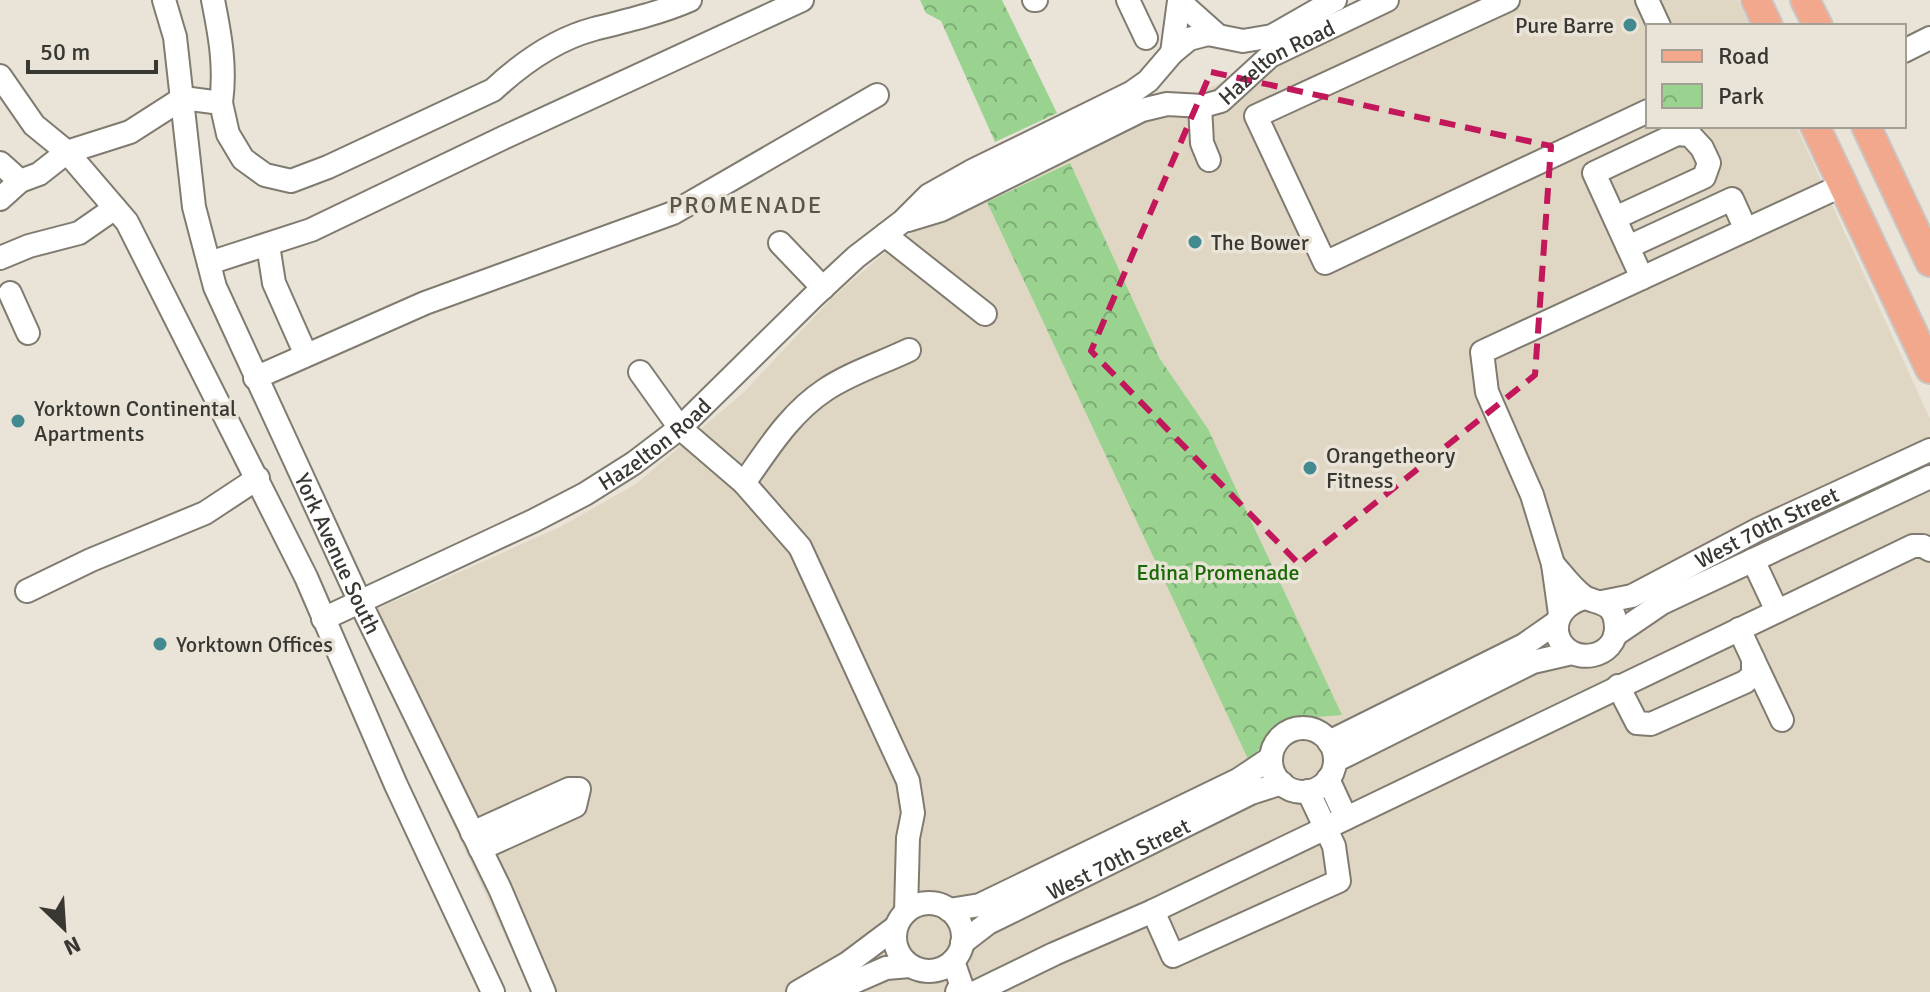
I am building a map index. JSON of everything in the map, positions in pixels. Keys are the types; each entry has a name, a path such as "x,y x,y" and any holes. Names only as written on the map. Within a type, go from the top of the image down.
{"main road":[{"path":"1756,0 1767,24"},
{"path":"1805,0 1817,24"},
{"path":"1816,128 1930,369"},
{"path":"1867,128 1930,262"}],"street":[{"name":"York Avenue South","path":"164,0 175,37 194,207 215,287 544,992"},
{"path":"213,0 224,64 221,103 228,134 243,159 265,175 291,181 391,139 493,90 542,52 593,29 609,27 690,0"},
{"path":"209,263 311,230 802,0"},
{"path":"1128,0 1146,38"},
{"path":"1178,0 1234,46 1244,69 1239,85 1325,263 1646,112"},
{"path":"1178,0 1165,70 1168,86 1177,100 1193,106 1209,160"},
{"name":"Hazelton Road","path":"323,619 585,494 634,463 680,428 823,288 929,195 1131,93 1148,81 1189,39 1208,34 1243,41 1272,36 1335,0"},
{"name":"Hazelton Road","path":"903,221 941,210 1142,110 1167,104 1193,106 1221,101 1270,56 1387,0"},
{"path":"1256,116 1480,6 1508,0"},
{"path":"1647,0 1658,24"},
{"path":"1906,50 1930,38"},
{"name":"York Avenue South","path":"0,76 34,125 67,152 127,222 306,577 396,785 493,992"},
{"path":"255,378 425,303 673,213 877,95"},
{"path":"0,199 20,181 39,174 67,152 130,132 183,98 221,103"},
{"path":"1615,218 1704,177 1709,163 1702,148 1690,135 1677,134 1594,173 1642,278"},
{"path":"0,163 20,181"},
{"path":"1553,564 1614,617 1615,635 1606,650 1598,655 1572,653 1560,640 1553,564 1532,495 1487,392 1482,352 1843,185"},
{"path":"1628,247 1732,199 1746,230"},
{"path":"0,258 29,246 79,233 115,208"},
{"path":"885,235 985,314"},
{"path":"780,243 823,288"},
{"path":"268,245 274,283 306,355"},
{"path":"10,293 28,333"},
{"path":"744,483 782,429 808,403 827,389 909,350"},
{"path":"640,372 680,428 744,483 800,547 908,781 913,813 897,949 919,968 939,992"},
{"name":"West 70th Street","path":"1594,600 1632,596 1759,529 1930,450"},
{"name":"West 70th Street","path":"1615,635 1662,603 1930,477"},
{"path":"27,591 91,560 205,513 258,478"},
{"path":"976,992 1002,986 1913,546 1930,550"},
{"path":"1753,560 1777,611"},
{"path":"1346,818 1331,761 1314,730 1294,729 1278,740 1271,758 1275,776 1289,789 1308,791 1322,785 1331,761 1524,645 1559,618 1566,606 1594,600"},
{"path":"1739,629 1782,720"},
{"path":"1331,761 1533,662 1572,653"},
{"path":"1618,686 1637,723 1651,724 1745,682 1753,675 1753,659"},
{"name":"West 70th Street","path":"943,907 980,905 1238,780 1271,758"},
{"name":"West 70th Street","path":"957,952 988,923 1251,793 1282,783"},
{"path":"1153,911 1176,962 1341,887 1334,846 1308,791"},
{"path":"908,838 923,878 943,907 958,921 957,952 961,984 957,992"},
{"path":"798,992 848,963 921,904 943,907"},
{"path":"831,992 886,968 937,970 957,952"}],"highlighted area":[{"path":"1211,72 1551,146 1535,375 1299,564 1091,351"}],"shaded area":[{"path":"1400,0 1738,0 1749,24 1646,24 1646,128 1797,128 1930,419 1930,992 531,992 357,618 560,527 636,484 744,392 834,296 894,245 948,208"}],"green space":[{"path":"920,0 1002,0 1057,113 995,142 941,21 926,13"},
{"name":"Edina Promenade","path":"1070,163 1160,359 1208,429 1342,715 1306,718 1273,732 1249,761 987,202"}],"place":[{"name":"Pure Barre","path":"1630,25"},
{"name":"The Bower","path":"1195,242"},
{"name":"Yorktown Continental Apartments","path":"18,421"},
{"name":"Orangetheory Fitness","path":"1310,468"},
{"name":"Yorktown Offices","path":"160,644"}],"district":[{"name":"PROMENADE","path":"746,205"}]}
